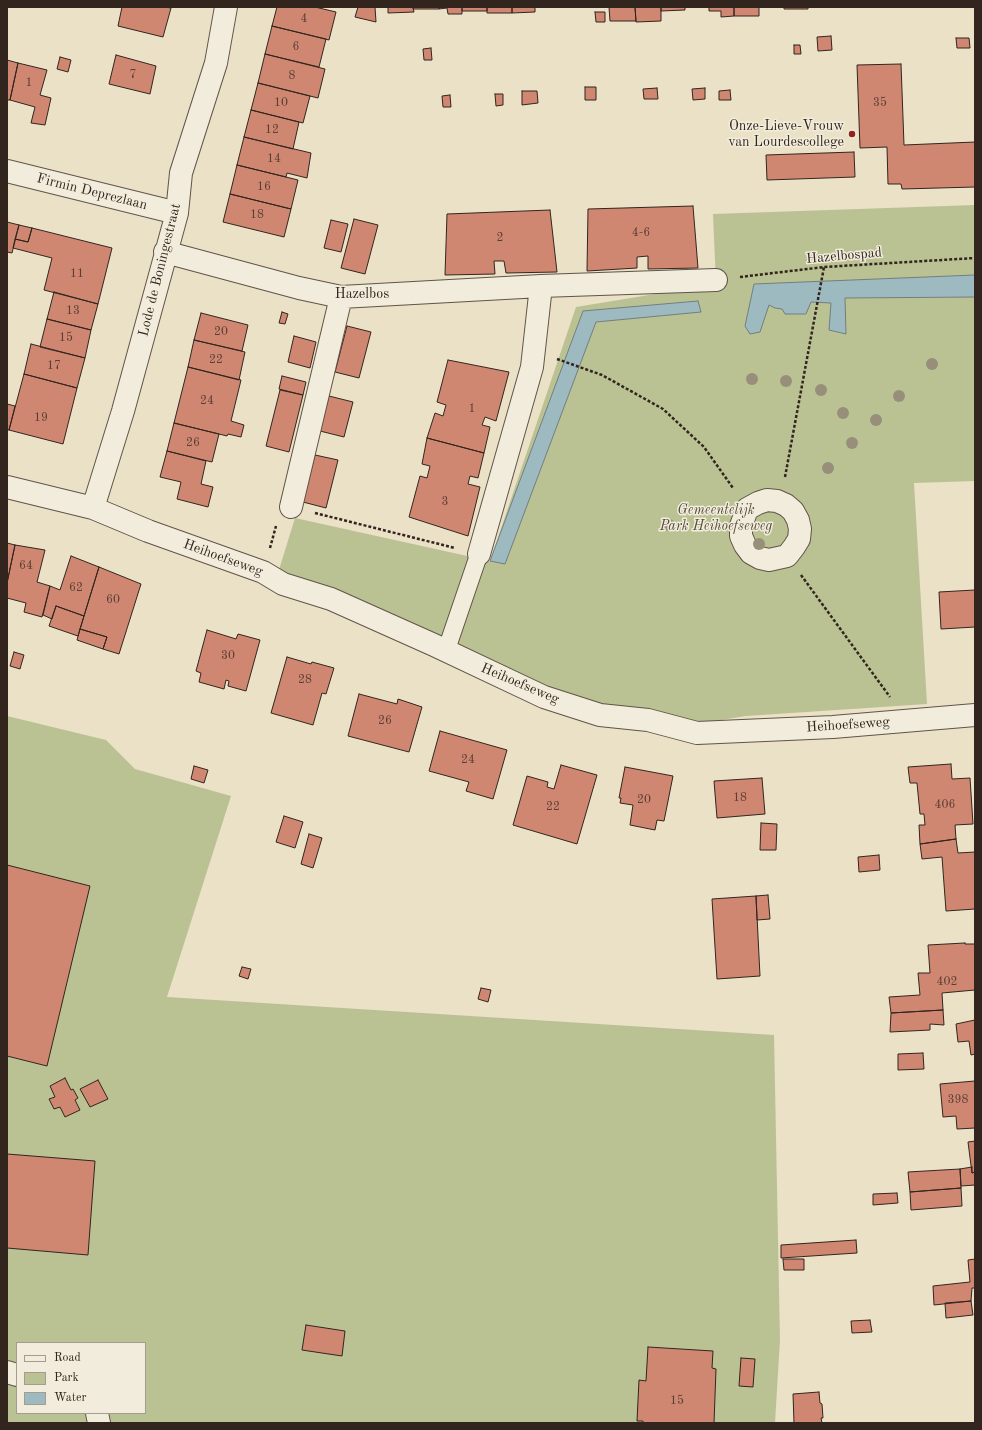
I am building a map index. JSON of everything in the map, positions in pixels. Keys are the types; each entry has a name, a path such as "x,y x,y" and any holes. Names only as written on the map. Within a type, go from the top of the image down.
{"street":[{"name":"Lode de Boningestraat","path":"93,508 123,411 176,213 181,173 216,63 226,7"},
{"name":"Firmin Deprezlaan","path":"7,171 176,213"},
{"name":"Hazelbos","path":"165,252 299,288 341,297 541,286 716,280"},
{"path":"479,554 532,367 541,286"},
{"path":"291,507 341,297"},
{"name":"Heihoefseweg","path":"7,487 93,508 148,531 263,572 283,584 451,636 551,699 600,715 648,720 697,733 833,727 975,715"},
{"path":"767,500 780,503 786,505 793,511 798,520 800,529 799,539 787,556 769,560 760,558 751,553 741,536 741,526 747,509 767,500"}],"lane":[{"path":"451,636 479,554"}],"path":[{"name":"Hazelbospad","path":"716,280 824,267 975,258"},
{"path":"780,503 824,267"},
{"path":"555,358 602,375 663,409 704,447 747,509"},
{"path":"263,572 280,512 291,507 479,554"},
{"path":"787,556 890,698"}],"green space":[{"name":"Gemeentelijk Park Heihoefseweg","path":"975,205 975,481 914,483 927,704 746,716 696,724 606,710 537,684 278,573 295,518 490,561 576,307 716,284 713,214"},
{"path":"7,716 106,740 135,769 231,796 167,997 774,1035 780,1340 775,1423 7,1423"}],"water":[{"path":"975,275 975,297 845,298 846,334 829,330 831,303 811,302 806,314 785,314 782,309 769,305 760,332 750,334 745,326 754,284"},
{"path":"698,301 701,312 596,322 505,564 490,561 583,311"}],"building":[{"path":"122,7 171,8 163,37 118,26"},
{"path":"277,7 315,7 336,12 329,40 272,26"},
{"path":"358,7 375,7 376,22 355,17"},
{"path":"388,7 413,7 414,12 388,13"},
{"path":"413,7 439,7 439,9 413,9"},
{"path":"439,7 462,7 462,14 448,14 447,8 439,9"},
{"path":"462,7 487,7 487,11 462,11"},
{"path":"487,7 512,7 512,13 487,13"},
{"path":"512,7 535,7 535,12 512,13"},
{"path":"609,7 635,7 636,21 610,21"},
{"path":"635,7 661,7 661,21 636,22"},
{"path":"661,7 685,7 685,10 661,11"},
{"path":"709,7 734,7 734,16 721,17 721,11 709,11"},
{"path":"734,7 759,7 759,16 734,16"},
{"path":"784,7 808,7 808,9 784,9"},
{"path":"595,12 605,12 605,22 596,22"},
{"path":"272,26 326,39 319,67 265,54"},
{"path":"831,36 832,50 818,51 817,37"},
{"path":"956,38 969,38 970,48 957,48"},
{"path":"794,45 800,45 801,54 794,54"},
{"path":"431,48 432,60 424,60 423,49"},
{"path":"265,54 325,69 318,98 258,83"},
{"path":"116,55 156,66 150,94 109,84"},
{"path":"60,57 71,60 68,72 57,69"},
{"path":"7,60 18,63 10,100 7,100"},
{"path":"18,63 47,70 40,95 51,98 45,125 31,123 35,107 10,100"},
{"path":"901,64 904,145 975,142 975,187 902,189 901,184 888,184 887,147 860,148 857,65"},
{"path":"258,83 310,96 303,123 251,110"},
{"path":"585,87 596,87 596,100 585,100"},
{"path":"657,88 658,99 644,99 643,89"},
{"path":"705,88 705,99 693,100 692,89"},
{"path":"730,90 731,100 719,100 719,91"},
{"path":"522,91 537,91 538,103 522,105"},
{"path":"495,94 503,94 503,105 496,106"},
{"path":"450,95 451,107 443,107 442,96"},
{"path":"251,110 299,122 293,149 244,137"},
{"path":"244,137 311,153 307,178 287,173 286,177 237,165"},
{"path":"854,152 855,177 767,180 766,155"},
{"path":"237,165 298,180 291,209 230,194"},
{"path":"230,194 291,209 284,237 223,222"},
{"path":"693,206 698,268 648,269 648,256 637,257 637,268 587,271 588,209"},
{"path":"550,210 557,272 506,273 504,261 494,261 495,274 445,275 447,214"},
{"path":"354,219 378,225 365,274 341,268"},
{"path":"331,220 348,224 341,252 324,248"},
{"path":"7,222 19,225 12,253 7,252"},
{"path":"19,225 32,228 28,242 15,239"},
{"path":"32,228 112,248 98,304 44,290 52,258 13,248 15,239 28,242"},
{"path":"54,292 98,304 91,330 47,319"},
{"path":"282,312 288,314 285,324 279,323"},
{"path":"201,313 248,325 242,351 194,340"},
{"path":"47,319 91,330 85,358 40,347"},
{"path":"347,326 371,332 359,378 335,372"},
{"path":"294,336 316,342 310,368 288,362"},
{"path":"194,340 245,352 239,380 188,367"},
{"path":"31,344 85,358 77,388 24,374"},
{"path":"448,360 509,372 496,421 485,417 482,425 490,427 484,453 427,438 435,413 443,416 446,405 437,402"},
{"path":"188,367 241,380 231,421 244,425 241,437 228,434 227,436 174,423"},
{"path":"24,374 77,388 63,444 9,430"},
{"path":"282,376 306,382 303,395 279,389"},
{"path":"280,390 303,395 289,452 266,446"},
{"path":"329,396 353,402 344,437 320,431"},
{"path":"7,404 15,406 9,430 7,430"},
{"path":"174,423 219,434 212,462 167,451"},
{"path":"427,438 484,453 478,478 470,476 468,484 480,487 468,536 409,517 420,476 427,478 430,466 422,464"},
{"path":"167,451 206,461 201,484 213,487 208,507 177,499 181,482 160,477"},
{"path":"315,455 338,460 326,508 303,502"},
{"path":"7,543 15,545 7,583"},
{"path":"15,545 45,550 37,582 50,586 42,617 24,612 26,603 7,598 7,583"},
{"path":"71,556 99,567 84,616 56,606 52,619 43,615 50,586 60,590"},
{"path":"99,567 141,584 119,654 103,649 107,637 80,629"},
{"path":"975,590 975,627 941,629 939,592"},
{"path":"56,606 84,616 78,636 49,626"},
{"path":"80,629 107,637 103,649 77,640"},
{"path":"207,630 236,639 238,634 260,640 246,691 228,686 229,681 226,680 224,689 199,682 201,673 196,671"},
{"path":"14,652 24,655 20,669 10,666"},
{"path":"287,657 311,664 312,662 334,668 326,694 322,693 313,725 271,713"},
{"path":"359,694 397,704 398,699 422,707 409,752 348,736"},
{"path":"440,731 507,750 493,799 466,791 469,782 429,771"},
{"path":"951,764 952,779 970,778 973,824 955,825 956,839 920,844 919,825 925,825 924,814 920,814 917,783 910,783 908,767"},
{"path":"561,765 597,775 577,844 513,825 527,776 548,782 547,787 554,789"},
{"path":"194,766 208,770 204,783 191,779"},
{"path":"625,767 673,776 664,821 657,820 655,830 630,825 633,805 620,803 621,798 619,798"},
{"path":"762,778 765,814 717,818 714,781"},
{"path":"284,816 303,822 295,848 276,842"},
{"path":"761,823 777,824 776,850 760,850"},
{"path":"309,834 322,838 313,868 301,864"},
{"path":"956,839 958,853 975,852 975,909 946,911 942,857 922,859 920,844"},
{"path":"879,855 880,870 859,872 858,857"},
{"path":"7,865 90,886 47,1066 7,1056"},
{"path":"768,895 770,919 757,920 756,896"},
{"path":"756,896 760,976 717,979 712,899"},
{"path":"965,943 975,944 975,990 942,993 943,1010 891,1013 889,997 920,995 918,973 930,973 928,945"},
{"path":"242,967 251,969 248,979 239,976"},
{"path":"481,988 491,990 488,1002 478,999"},
{"path":"943,1010 944,1025 930,1024 930,1030 890,1032 891,1013"},
{"path":"975,1020 975,1054 971,1055 969,1041 958,1042 956,1024"},
{"path":"923,1053 924,1069 898,1070 898,1054"},
{"path":"65,1078 71,1090 73,1089 78,1098 75,1100 80,1110 65,1117 60,1107 54,1109 49,1099 55,1097 50,1086"},
{"path":"98,1080 108,1099 90,1107 80,1089"},
{"path":"975,1081 975,1128 957,1129 956,1116 943,1117 940,1084"},
{"path":"975,1141 975,1172 972,1173 968,1142"},
{"path":"7,1154 95,1161 88,1255 7,1248"},
{"path":"972,1167 972,1173 975,1172 975,1185 961,1186 960,1169"},
{"path":"960,1169 961,1188 910,1192 908,1172"},
{"path":"961,1188 962,1206 911,1210 910,1192"},
{"path":"897,1193 898,1203 873,1205 873,1194"},
{"path":"856,1240 857,1253 781,1258 781,1245"},
{"path":"783,1259 804,1259 804,1270 784,1270"},
{"path":"975,1259 975,1288 972,1288 971,1301 934,1305 933,1286 970,1282 968,1260"},
{"path":"971,1301 973,1315 946,1318 945,1303"},
{"path":"870,1320 872,1332 852,1333 851,1321"},
{"path":"306,1325 345,1331 342,1356 302,1350"},
{"path":"648,1347 713,1351 712,1368 716,1369 714,1423 643,1423 643,1421 637,1421 639,1380 646,1381"},
{"path":"741,1358 755,1359 753,1387 739,1386"},
{"path":"819,1392 820,1403 822,1404 822,1423 794,1423 793,1394"}],"place":[{"name":"Onze-Lieve-Vrouw van Lourdescollege","path":"852,134"}]}
